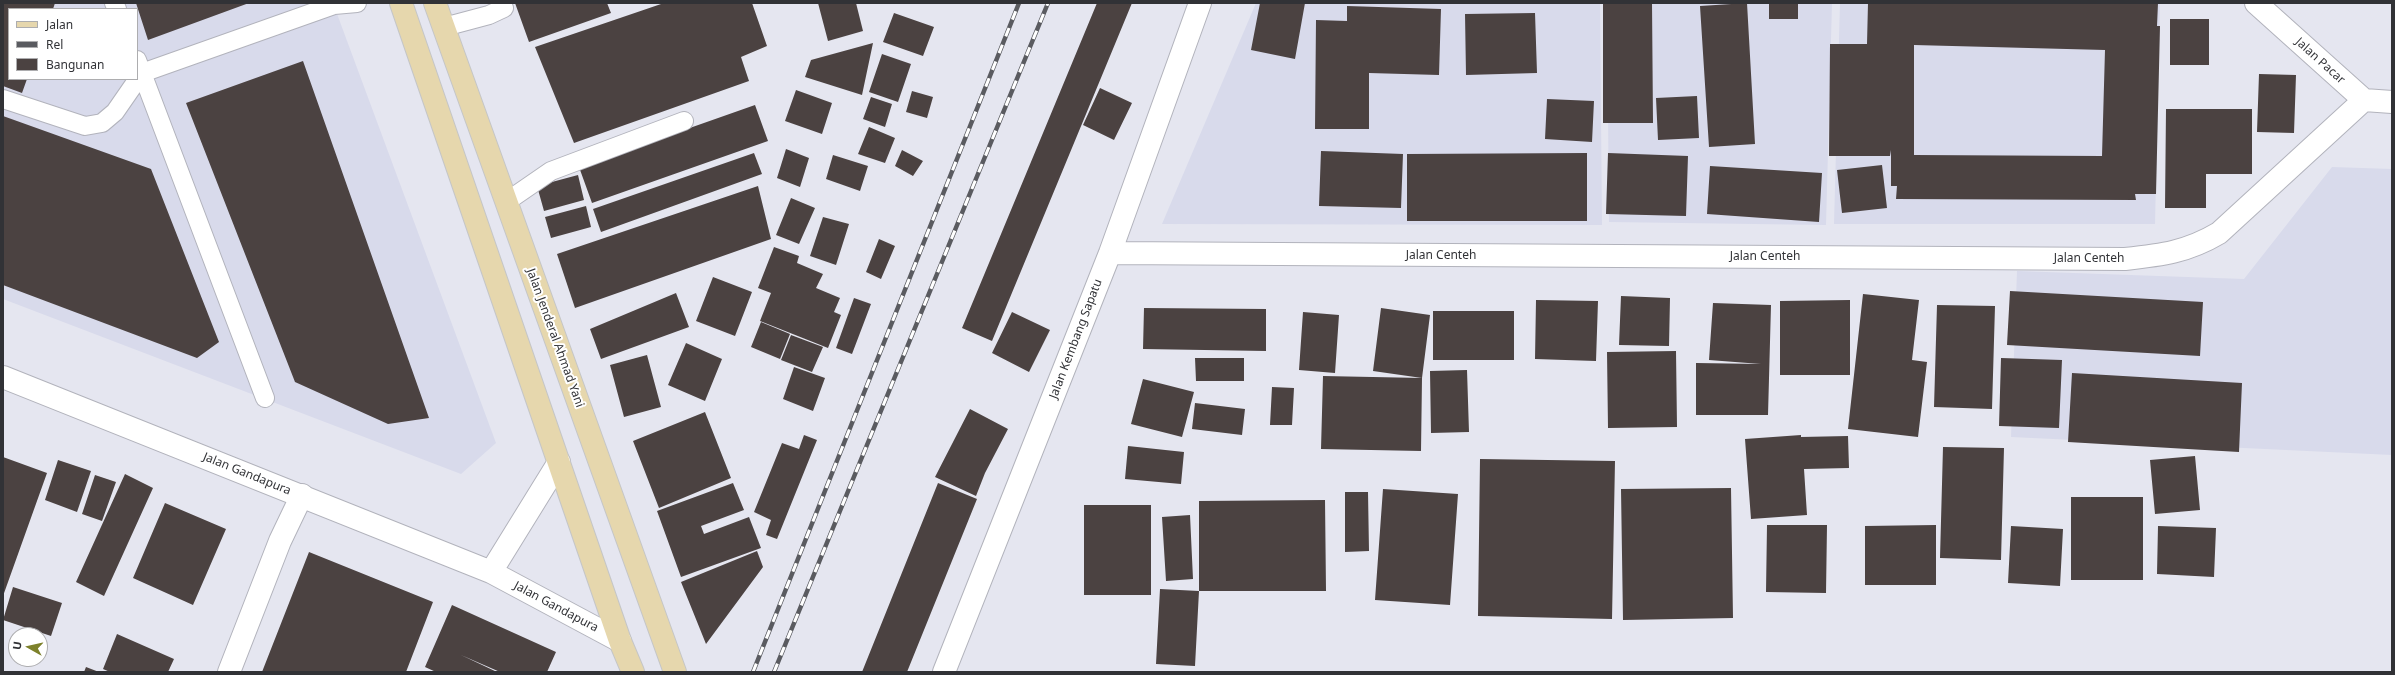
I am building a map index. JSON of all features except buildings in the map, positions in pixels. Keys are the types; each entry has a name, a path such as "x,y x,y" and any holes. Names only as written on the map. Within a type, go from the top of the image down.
{"main road":[{"path":"401,3 630,670"},
{"name":"Jalan Jenderal Ahmad Yani","path":"435,3 675,672"}],"street":[{"name":"Jalan Kembang Sapatu","path":"944,672 1110,253 1200,3"},
{"name":"Jalan Pacar","path":"2256,3 2364,100"},
{"path":"2364,100 2392,102"},
{"name":"Jalan Centeh","path":"1110,253 2117,259 2168,254 2198,245 2220,233 2364,100"},
{"name":"Jalan Gandapura","path":"4,381 302,495 491,572 620,641"},
{"path":"491,572 559,462"},
{"path":"229,672 280,541 302,495"}],"lane":[{"path":"265,398 139,67 334,5 357,3"},
{"path":"444,27 489,15 504,8"},
{"path":"3,99 84,126 102,123 115,112 132,80"},
{"path":"506,202 550,171 684,121"}],"shaded area":[{"path":"3,3 333,3 496,443 461,474 3,299"},
{"path":"1256,3 1600,3 1602,225 1162,224"},
{"path":"1607,3 1832,3 1826,225 1609,222"},
{"path":"1840,3 2160,3 2155,224 1834,224"},
{"path":"2332,167 2392,169 2392,455 2011,437 2017,271 2244,279"}],"railway":[{"path":"753,672 1019,3"},
{"path":"774,672 1048,3"}]}
